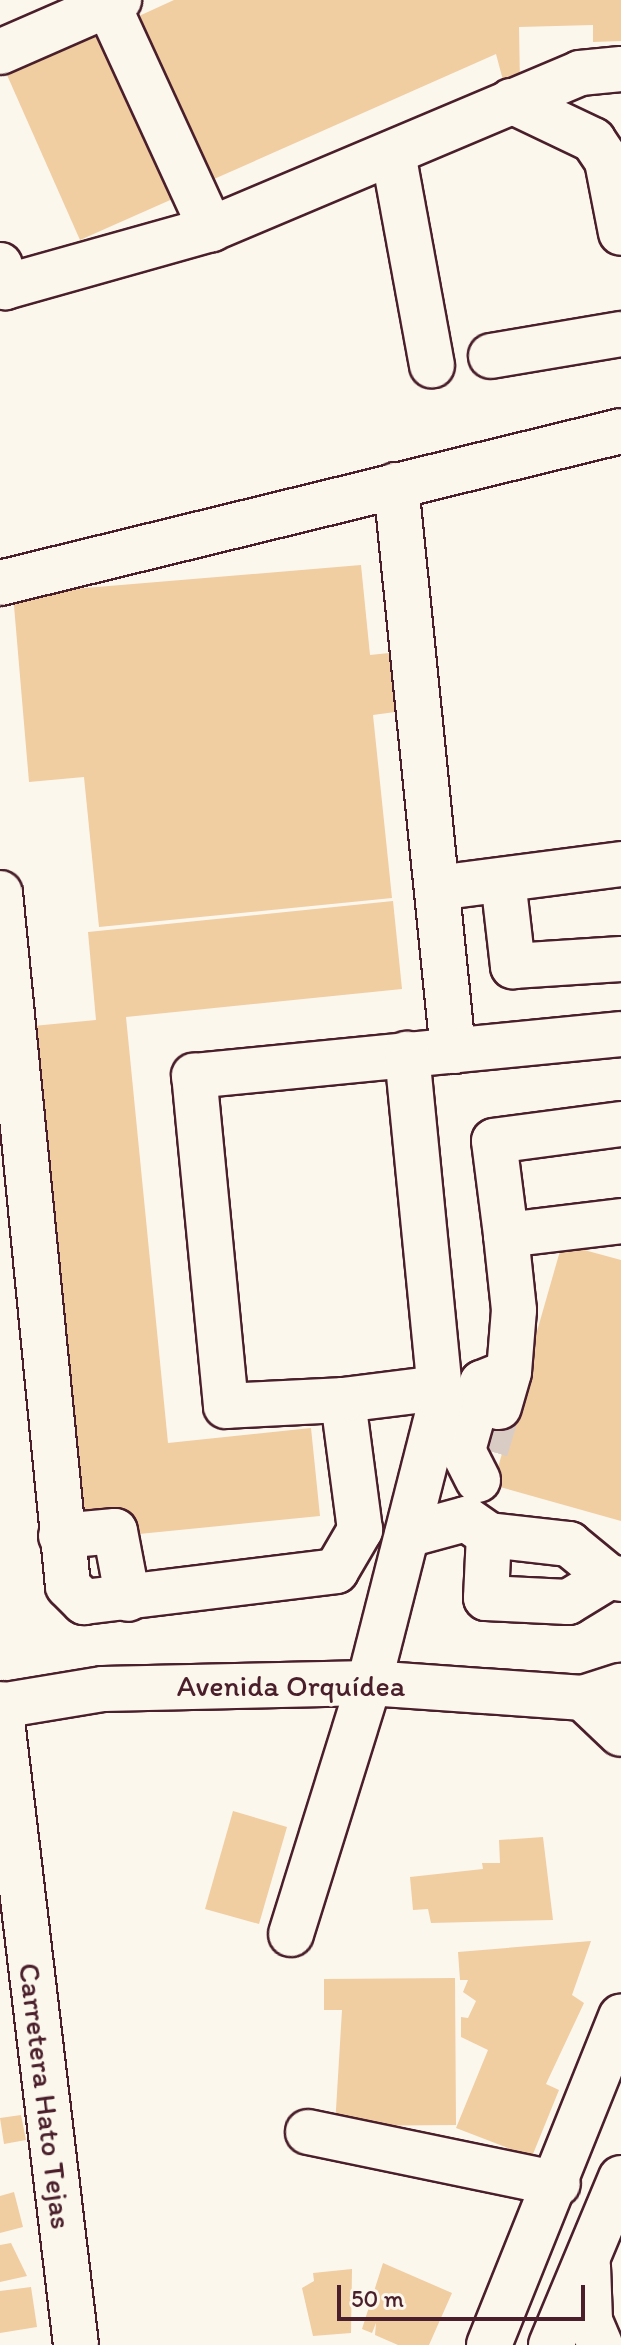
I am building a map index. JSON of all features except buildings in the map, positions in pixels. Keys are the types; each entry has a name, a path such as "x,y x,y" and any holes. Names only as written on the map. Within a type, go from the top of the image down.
{"street":[{"path":"0,52 114,2 211,229"},
{"path":"0,265 5,287 211,229 580,73 621,69"},
{"path":"511,101 607,135 607,161 621,233"},
{"path":"393,153 432,365"},
{"path":"491,356 621,334"},
{"path":"0,583 621,431"},
{"path":"396,485 453,1051"},
{"path":"437,888 621,864"},
{"path":"503,880 513,966 621,959"},
{"path":"0,893 68,1586 84,1602 336,1571 360,1530 343,1400"},
{"path":"440,1388 343,1400 226,1406 194,1076 621,1034"},
{"path":"291,1934 369,1683 440,1388 407,1054"},
{"path":"480,1496 569,1544 615,1578 568,1602 486,1598 480,1496 463,1450 482,1383 504,1390 514,1310 494,1141 621,1124"},
{"path":"506,1235 621,1221"},
{"path":"407,1535 480,1496"},
{"name":"Avenida Orquídea","path":"0,1705 103,1689 369,1683 602,1692"},
{"path":"602,1692 621,1734"},
{"name":"Carretera Hato Tejas","path":"0,1705 15,1976 76,2345"},
{"path":"489,2345 558,2184 621,2017"},
{"path":"308,2132 558,2184"},
{"path":"551,2345 621,2178"},
{"path":"588,2257 590,2321 600,2345"}],"tunnel":[{"path":"486,1450 499,1407"}]}
